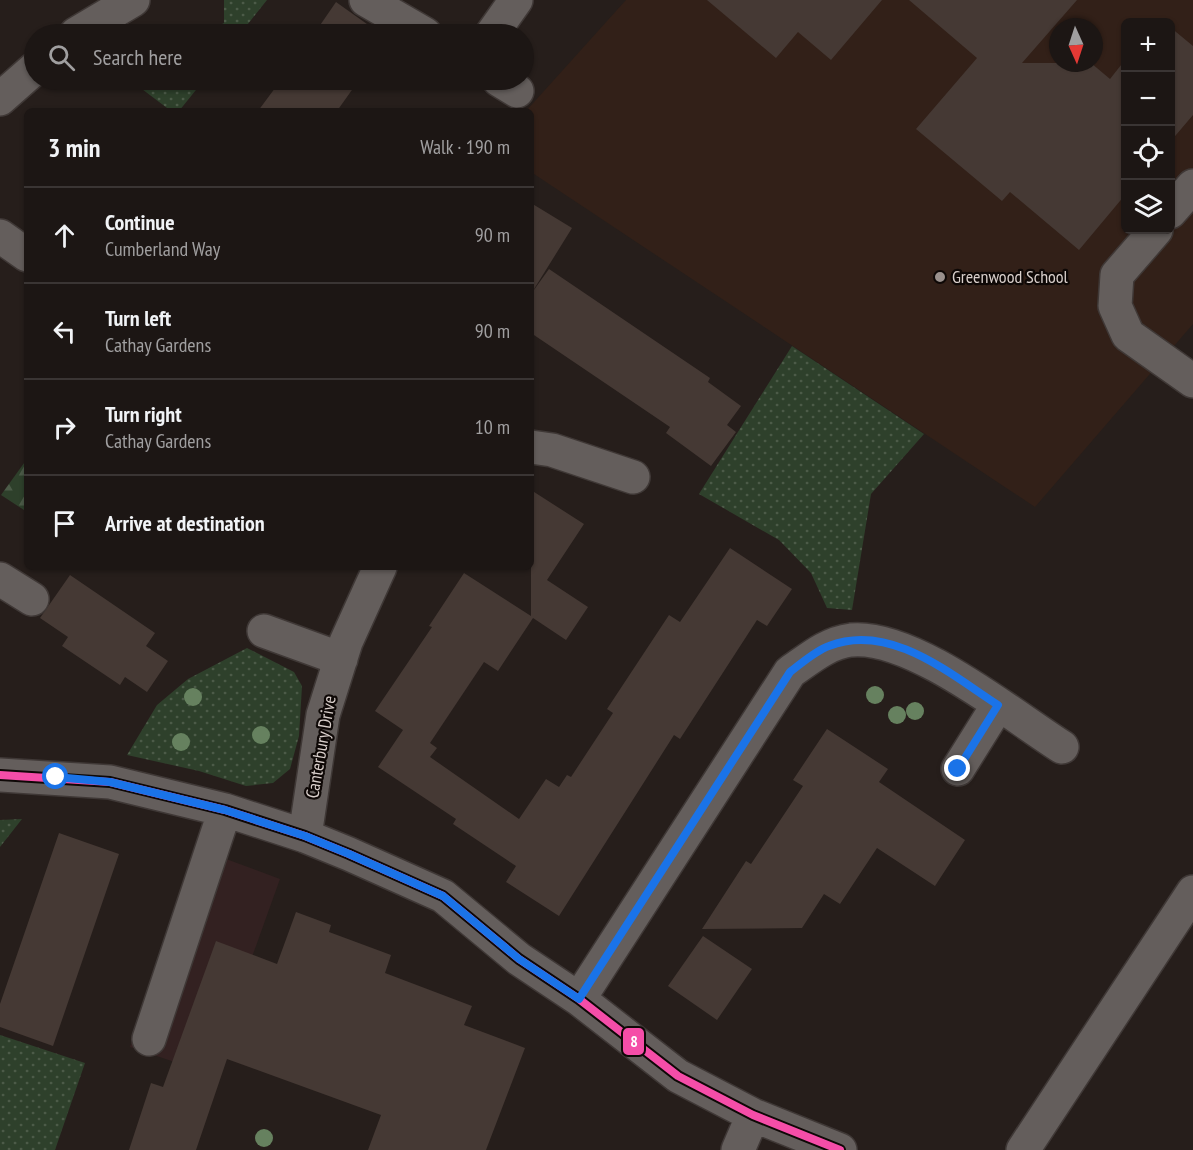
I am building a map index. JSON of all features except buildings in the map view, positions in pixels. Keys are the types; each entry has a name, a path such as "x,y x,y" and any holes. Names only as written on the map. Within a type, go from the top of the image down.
{"street":[{"path":"93,24 133,0"},
{"path":"366,0 408,24"},
{"path":"499,24 516,0"},
{"path":"0,99 24,78"},
{"path":"1175,206 1193,186"},
{"path":"1153,234 1117,275 1115,306 1128,335 1193,381"},
{"path":"0,236 24,253"},
{"path":"534,447 552,450 633,477"},
{"name":"Canterbury Drive","path":"305,836 323,715 341,659 379,570"},
{"path":"0,579 32,599"},
{"path":"264,631 341,659"},
{"path":"579,999 790,672 828,646 852,640 888,644 925,658 1062,747"},
{"path":"958,769 998,705"},
{"path":"0,775 110,782 225,810 305,836 443,896 519,959 579,999 678,1076 753,1115 840,1150"},
{"path":"149,1039 225,810"},
{"path":"1023,1150 1193,892"},
{"path":"738,1150 753,1115"}],"shaded area":[{"name":"Greenwood School","path":"626,0 1193,0 1193,324 1035,507 534,174 534,108 529,108"},
{"path":"199,849 280,879 210,1074 130,1047"}],"green space":[{"path":"224,0 267,0 248,24 222,24 224,23"},
{"path":"143,90 196,90 181,108 167,108"},
{"path":"792,346 924,434 871,494 852,610 827,608 811,573 779,540 699,494"},
{"path":"24,463 24,510 1,495"},
{"path":"247,648 294,672 302,686 299,736 290,769 273,783 246,786 199,771 127,755 157,705 188,679"},
{"path":"22,819 0,847 0,820"},
{"path":"0,1035 85,1063 55,1150 0,1150"}],"transit line":[{"name":"8","path":"0,775 110,782 225,810 305,836 349,854 443,896 519,959 579,999 678,1076 753,1115 840,1150"}],"place":[{"name":"Greenwood School","path":"940,277"}],"route":[{"path":"56,777 110,782 225,810 305,836 349,854 443,896 519,959 579,999 790,672 828,646 852,640 888,644 925,658 998,705 958,769"}]}
